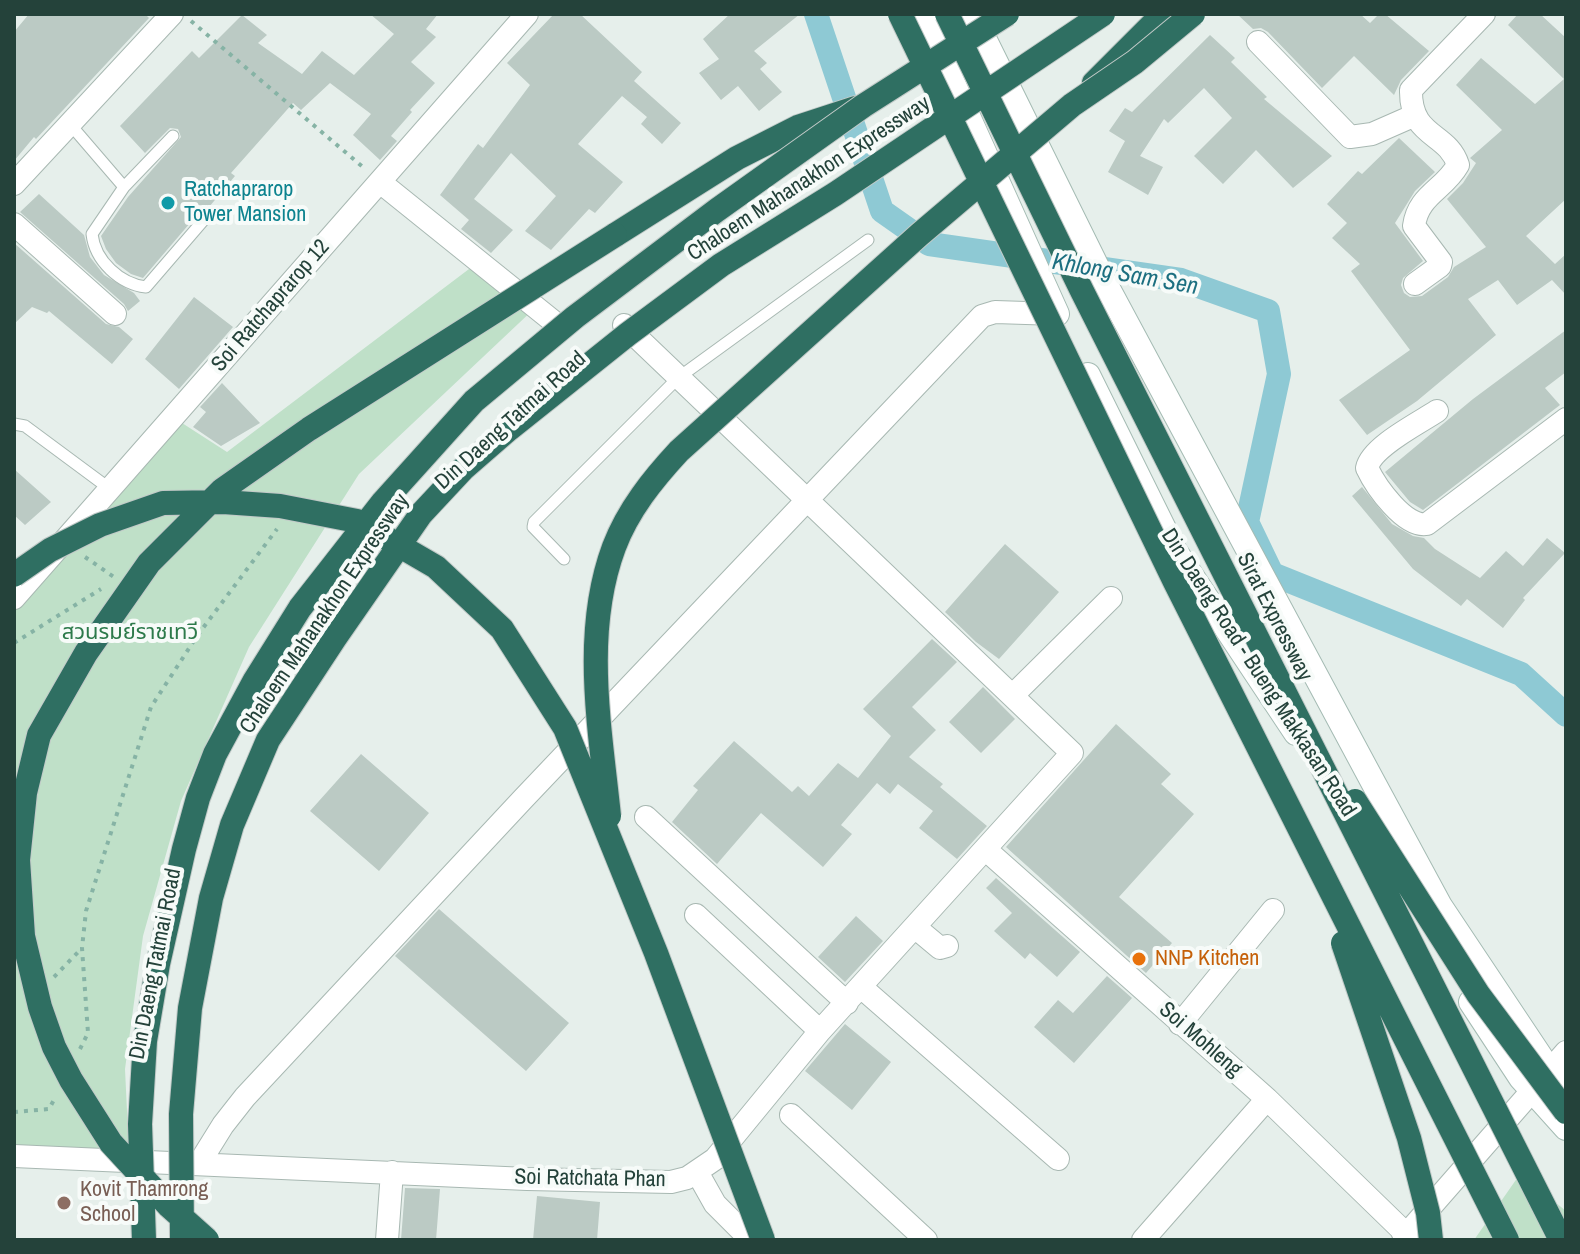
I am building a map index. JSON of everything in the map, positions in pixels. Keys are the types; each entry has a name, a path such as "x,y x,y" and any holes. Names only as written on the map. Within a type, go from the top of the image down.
{"highway":[{"path":"900,14 1175,582 1507,1240"},
{"name":"Sirat Expressway","path":"947,14 1082,291 1561,1240"},
{"name":"Chaloem Mahanakhon Expressway","path":"144,1240 140,1124 145,1041 158,964 184,849 198,798 215,754 255,680 300,608 383,502 474,401 575,317 717,210 1007,14"},
{"name":"Chaloem Mahanakhon Expressway","path":"185,1240 181,1114 190,1008 211,898 232,825 268,740 421,514 463,469 509,429 721,265 835,194 1104,14"},
{"path":"612,842 594,657 603,583 614,547 629,515 654,479 679,451 919,235 1072,105 1163,14"},
{"path":"1072,105 1135,62 1193,14"},
{"path":"207,1240 133,1169 89,1110 54,1047 29,968 23,936 18,860 25,793 39,735 86,653 149,563 222,490 309,429 737,158 798,127 861,111"},
{"path":"14,575 50,550 100,525 163,503 223,502 280,506 357,521 436,567 502,629 565,728 612,842 750,1239"},
{"path":"1265,656 1470,982 1566,1112"},
{"path":"1315,862 1409,1138 1428,1213 1431,1240"}],"street":[{"path":"14,184 172,14"},
{"name":"Din Daeng Road - Bueng Makkasan Road","path":"922,14 1057,314 1175,551 1521,1078 1566,1128"},
{"name":"Din Daeng Tatmai Road","path":"138,1240 134,1160 137,1069 149,976 176,859 202,769 235,704 291,609 417,446 517,350 701,211 944,61 978,25 1020,14"},
{"name":"Din Daeng Tatmai Road","path":"185,1240 194,1162 190,1105 199,1012 232,857 265,760 328,633 404,522 450,470 551,382 624,325 739,243 964,105 1104,14"},
{"path":"1415,284 1440,266 1441,262 1414,226 1417,208 1454,173 1458,165 1455,154 1429,134 1413,116 1411,90 1484,14"},
{"name":"Soi Ratchaprarop 12","path":"14,598 523,15"},
{"name":"Din Daeng Road - Bueng Makkasan Road","path":"978,25 1105,283 1440,906 1557,1078"},
{"path":"1258,42 1350,137 1372,134 1413,116"},
{"path":"380,182 554,322"},
{"path":"14,224 115,314"},
{"path":"194,1162 245,1097 982,316 995,312 1057,314"},
{"path":"624,325 1013,695 1111,598"},
{"path":"1437,411 1377,451 1367,468 1407,520 1418,526 1427,524 1566,419"},
{"name":"Soi Ratchata Phan","path":"14,1156 527,1179 671,1182 687,1178 715,1159 820,1031 1072,753 1013,695"},
{"path":"646,817 854,995 1058,1159"},
{"name":"Soi Mohleng","path":"985,849 1267,1099 1401,1229 1406,1238"},
{"path":"1180,1024 1273,910"},
{"path":"696,915 820,1031"},
{"path":"916,928 940,948 947,946"},
{"path":"1406,1238 1414,1236 1535,1094 1557,1078 1566,1052"},
{"path":"1143,1240 1267,1099"},
{"path":"791,1115 926,1240"},
{"path":"387,1240 392,1172"},
{"path":"697,1172 715,1204 750,1239"}],"lane":[{"path":"69,123 124,187"},
{"path":"173,136 124,187 92,234 98,254 122,281 146,287 208,215"},
{"path":"564,559 533,527 534,522 678,378 868,240"},
{"path":"14,424 25,426 110,489"}],"path":[{"path":"183,14 380,182"},
{"path":"75,1059 88,1033 82,948 86,911 151,707 197,636 279,530 268,521"},
{"path":"63,542 116,579 114,581"},
{"path":"14,643 102,589"},
{"path":"14,1112 49,1109 62,1084"}],"green space":[{"name":"สวนรมย์ราชเทวี","path":"473,266 536,307 359,474 249,647 181,801 143,936 125,1069 129,1153 14,1148 14,585 182,423 227,452"},
{"path":"1520,1174 1566,1211 1566,1240 1474,1240"}],"building":[{"path":"29,14 145,14 149,18 14,161 14,32"},
{"path":"370,14 438,14 426,29 436,37 411,62 435,83 391,136 397,141 380,160 353,135 371,114 330,83 301,110 293,103 231,173 235,176 209,207 202,209 143,278 116,263 101,236 128,197 181,137 178,129 170,128 145,153 120,126 192,51 199,58 242,15 267,35 258,43 302,74 322,51 354,75 394,34"},
{"path":"554,14 580,14 642,72 634,81 681,123 662,144 641,124 647,117 622,96 578,144 623,182 595,213 589,209 551,250 525,231 556,196 511,153 474,199 513,230 491,253 461,229 469,220 440,195 478,144 483,148 530,85 507,63"},
{"path":"730,14 800,14 754,51 767,63 760,69 782,92 759,111 738,86 721,100 699,73 719,59 703,39"},
{"path":"1237,14 1360,14 1370,23 1379,14 1385,14 1429,51 1401,80 1394,95 1354,56 1322,88 1268,32 1261,28 1253,29"},
{"path":"1518,14 1540,14 1566,38 1566,199 1526,236 1555,264 1566,254 1566,295 1552,280 1517,305 1498,280 1468,299 1496,335 1417,401 1367,435 1339,400 1410,350 1351,271 1360,264 1332,238 1347,223 1327,204 1358,171 1362,174 1399,138 1435,172 1415,191 1395,223 1423,261 1403,278 1401,285 1404,293 1410,297 1422,296 1448,277 1454,267 1486,247 1447,199 1463,183 1476,163 1470,158 1502,130 1456,85 1481,58 1535,104 1564,79 1508,25"},
{"path":"1210,35 1235,58 1231,62 1267,97 1264,99 1332,156 1293,188 1256,150 1223,184 1194,156 1232,118 1204,88 1168,123 1164,119 1140,156 1163,167 1148,195 1108,172 1125,141 1109,131 1125,108 1132,112"},
{"path":"39,194 84,235 90,257 104,275 134,293 140,301 128,311 124,304 20,212"},
{"path":"14,243 106,324 119,327 133,339 112,364 49,311 47,313 32,307 14,324"},
{"path":"194,297 233,327 179,389 145,359"},
{"path":"1566,330 1566,372 1545,388 1560,405 1423,510 1410,502 1385,472 1473,399"},
{"path":"222,383 260,423 221,446 193,427 206,412 200,407"},
{"path":"14,469 51,502 25,525 14,515"},
{"path":"1362,487 1392,524 1413,536 1424,538 1435,549 1480,578 1506,551 1523,566 1547,538 1565,553 1523,598 1525,600 1503,628 1467,599 1461,606 1413,569 1352,496"},
{"path":"1005,544 1059,592 999,659 945,612"},
{"path":"932,639 957,662 912,707 936,730 909,757 987,826 957,859 919,828 933,811 898,784 890,794 877,783 841,825 852,834 823,867 761,813 717,864 672,822 698,790 693,786 734,741 792,792 798,786 809,796 838,763 858,778 891,736 863,709"},
{"path":"983,687 1015,719 981,753 949,722"},
{"path":"1116,724 1171,774 1161,784 1194,814 1119,897 1172,943 1146,973 1006,847"},
{"path":"361,754 429,813 379,871 310,811"},
{"path":"996,878 1080,952 1057,977 1030,953 1025,959 994,931 1012,913 986,888"},
{"path":"439,909 569,1023 526,1071 395,956"},
{"path":"856,916 883,941 845,982 818,957"},
{"path":"1107,976 1132,998 1074,1063 1034,1027 1058,1000 1073,1013"},
{"path":"845,1024 891,1062 852,1110 805,1071"},
{"path":"405,1188 440,1189 436,1240 401,1240"},
{"path":"537,1196 600,1202 597,1240 533,1240"}],"waterway":[{"name":"Khlong Sam Sen","path":"816,14 882,211 929,244 1181,280 1268,311 1279,374 1247,522 1272,574 1521,674 1566,715"}],"place":[{"name":"Ratchaprarop Tower Mansion","path":"168,203"},
{"name":"NNP Kitchen","path":"1139,959"},
{"name":"Kovit Thamrong School","path":"64,1203"}]}
